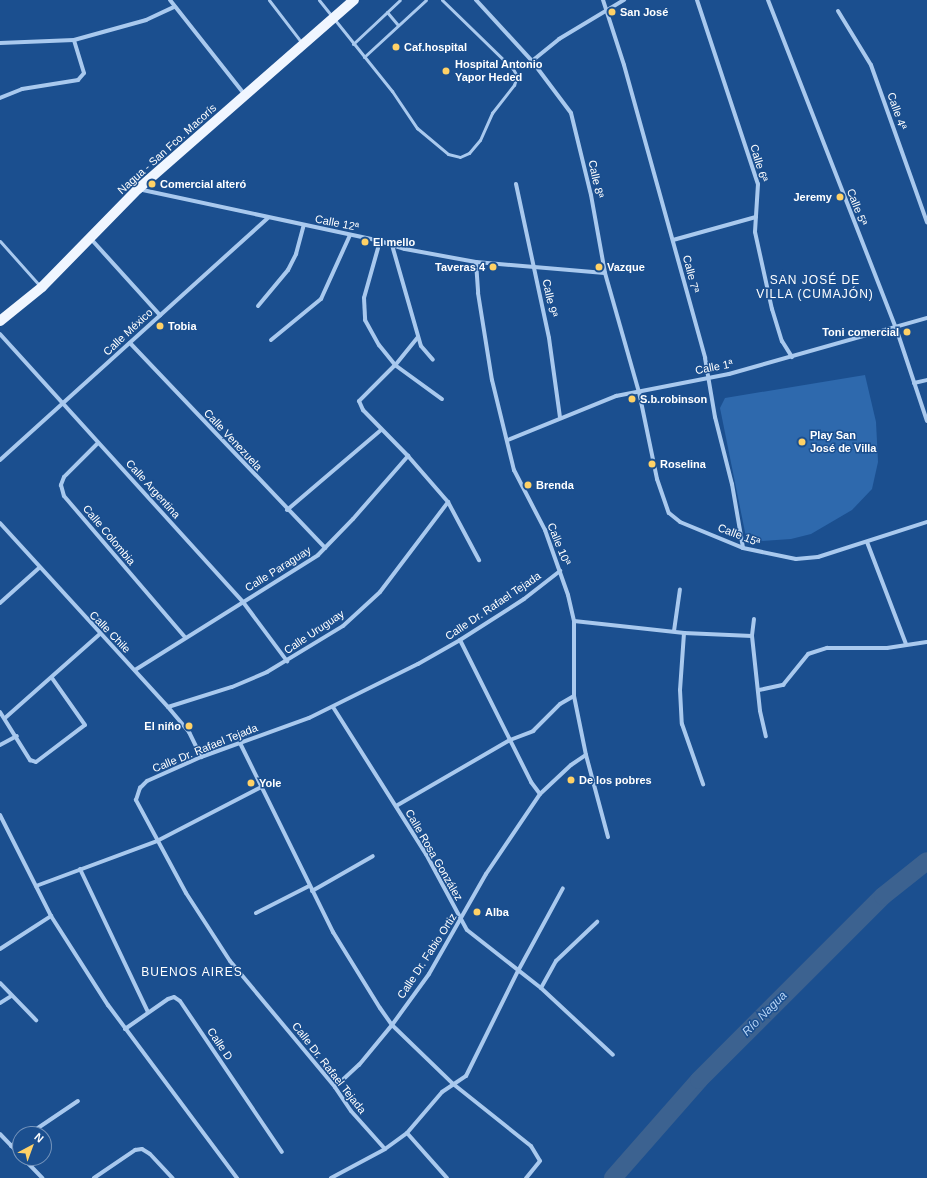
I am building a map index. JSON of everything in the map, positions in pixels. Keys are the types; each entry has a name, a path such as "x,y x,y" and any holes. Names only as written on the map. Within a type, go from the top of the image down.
{"main road":[{"name":"Nagua - San Fco. Macorís","path":"0,321 42,288 138,189 354,0"}],"street":[{"path":"170,0 245,95"},
{"name":"Calle 8ª","path":"476,0 532,61 571,113 576,128 605,273 639,392"},
{"name":"Calle 7ª","path":"603,0 624,65 658,195 673,240 708,378 732,484 743,548"},
{"path":"532,61 559,39 605,9 624,0"},
{"name":"Calle 6ª","path":"697,0 758,184 755,232 772,309 782,341 792,357"},
{"name":"Calle 5ª","path":"768,0 896,328 927,421"},
{"path":"0,43 74,40 146,20 174,7"},
{"name":"Calle 4ª","path":"838,11 871,65 927,222"},
{"path":"0,98 22,89 78,80 84,73 74,40"},
{"name":"Calle 9ª","path":"516,184 549,338 560,417"},
{"name":"Calle 12ª","path":"138,189 476,262 605,273"},
{"path":"673,240 756,217"},
{"name":"Calle México","path":"0,460 268,218"},
{"path":"258,306 288,270 296,254 304,226"},
{"path":"271,340 321,299 350,235"},
{"path":"91,239 160,315"},
{"path":"380,241 364,298 366,320 379,345 395,365 442,399"},
{"path":"392,245 421,346 433,360"},
{"name":"Calle 10ª","path":"476,262 478,293 492,380 508,440 514,470 545,530 560,571 574,621 574,696 586,755 608,837"},
{"name":"Calle 1ª","path":"508,440 560,417 616,396 708,378 792,357 927,318"},
{"name":"Calle Argentina","path":"0,334 243,602 287,661"},
{"path":"418,337 395,365 359,401 363,410 408,456 448,502 479,560"},
{"name":"Calle Venezuela","path":"130,343 287,510 325,548"},
{"path":"914,383 927,380"},
{"name":"Calle 15ª","path":"639,392 657,479 669,513 680,522 743,548 796,559 818,557 927,522"},
{"path":"287,510 381,430"},
{"name":"Calle Colombia","path":"98,443 64,477 61,485 64,496 185,637"},
{"name":"Calle Paraguay","path":"135,670 185,637 306,563 325,548 354,520 408,456"},
{"name":"Calle Uruguay","path":"168,707 232,687 287,661 343,626 380,592 448,502"},
{"name":"Calle Chile","path":"0,523 39,568 168,707 189,732 201,757"},
{"path":"867,542 906,644"},
{"path":"0,603 39,568"},
{"name":"Calle Dr. Rafael Tejada","path":"385,1149 351,1111 335,1087 230,961 157,841 136,800 140,788 147,781 201,757 333,707 460,640 524,599 560,571"},
{"path":"674,631 680,589"},
{"path":"754,619 752,636 766,736"},
{"path":"574,621 684,633 752,636"},
{"path":"684,633 680,690 682,724 703,784"},
{"path":"5,718 100,634"},
{"path":"460,640 531,782 540,794"},
{"path":"759,690 783,685 808,654 820,650 887,648 927,642"},
{"path":"0,712 17,736 30,760 36,762 85,725 52,678"},
{"path":"396,806 510,740 533,731 560,704 574,696"},
{"name":"Calle Rosa González","path":"333,707 426,854 461,921 468,930 518,971 542,988 613,1055"},
{"path":"0,745 17,736"},
{"path":"240,743 309,886 333,932 392,1025 452,1083 537,1154 540,1161 526,1178"},
{"name":"Calle Dr. Fabio Ortiz","path":"335,1087 359,1065 392,1025 429,974 461,921 486,874 540,794 571,764 586,755"},
{"path":"36,886 157,841 261,787"},
{"path":"0,815 51,916 125,1029 237,1178"},
{"path":"312,892 372,856"},
{"path":"80,869 148,1012"},
{"path":"256,913 309,886"},
{"path":"332,1178 385,1149 408,1133 442,1092 452,1083 466,1076 474,1064 518,971 564,888"},
{"path":"0,949 51,916"},
{"path":"542,988 556,961 597,922"},
{"path":"0,983 10,996 36,1020"},
{"path":"0,1003 10,996"},
{"name":"Calle D","path":"125,1029 168,998 174,997 180,1001 282,1152"},
{"path":"41,1126 78,1101"},
{"path":"408,1133 447,1178"},
{"path":"0,1134 11,1146"},
{"path":"94,1178 135,1150 142,1149 150,1154 172,1178"},
{"path":"31,1166 42,1178"}],"lane":[{"path":"269,0 304,44"},
{"path":"319,0 392,91 417,128 448,154 460,157 469,153 480,140 492,113 514,85 517,76 514,69 442,0"},
{"path":"353,44 400,0"},
{"path":"364,57 426,0"},
{"path":"387,12 398,25"},
{"path":"0,240 42,288"}],"shaded area":[{"name":"Play San José de Villa","path":"865,375 876,422 878,462 872,489 852,510 811,534 791,539 747,542 720,408 725,398"}],"waterway":[{"name":"Río Nagua","path":"613,1178 699,1080 883,896 927,861"}],"place":[{"name":"San José","path":"612,12"},
{"name":"Caf.hospital","path":"396,47"},
{"name":"Hospital Antonio Yapor Heded","path":"446,71"},
{"name":"Comercial alteró","path":"152,184"},
{"name":"Jeremy","path":"840,197"},
{"name":"El mello","path":"365,242"},
{"name":"Taveras 4","path":"493,267"},
{"name":"Vazque","path":"599,267"},
{"name":"Tobia","path":"160,326"},
{"name":"Toni comercial","path":"907,332"},
{"name":"S.b.robinson","path":"632,399"},
{"name":"Play San José de Villa","path":"802,442"},
{"name":"Roselina","path":"652,464"},
{"name":"Brenda","path":"528,485"},
{"name":"El niño","path":"189,726"},
{"name":"De los pobres","path":"571,780"},
{"name":"Yole","path":"251,783"},
{"name":"Alba","path":"477,912"}],"district":[{"name":"SAN JOSÉ DE VILLA (CUMAJÓN)","path":"815,288"},
{"name":"BUENOS AIRES","path":"192,973"}]}
